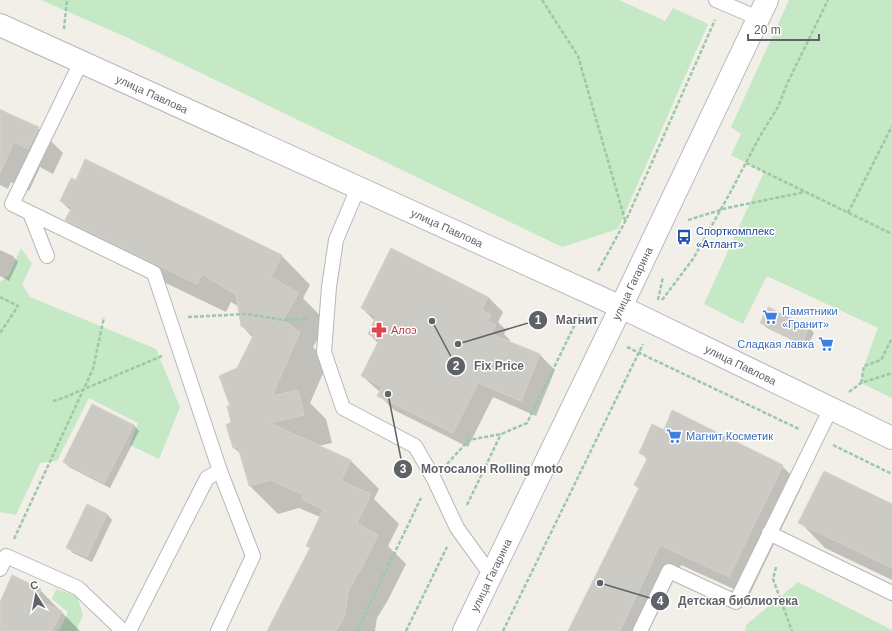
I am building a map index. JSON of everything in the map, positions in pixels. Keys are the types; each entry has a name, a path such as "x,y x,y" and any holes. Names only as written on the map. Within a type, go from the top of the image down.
{"street":[{"name":"улица Гагарина","path":"464,631 607,337 763,9"},
{"name":"улица Павлова","path":"0,25 621,307 655,315 831,408 892,438"}],"lane":[{"path":"716,0 763,9"},
{"path":"81,62 6,201 154,273 220,471 253,556 218,631"},
{"path":"358,188 336,240 326,319 324,352 343,408 416,446 434,479 456,528 491,575"},
{"path":"30,213 47,256"},
{"path":"640,631 669,571 736,602 775,536 816,437 831,408"},
{"path":"129,631 207,478 220,471"},
{"path":"775,536 892,592"},
{"path":"3,562 78,588 123,631"}],"path":[{"path":"64,31 67,0"},
{"path":"542,0 578,56 626,220"},
{"path":"502,631 655,315 693,259 760,136 778,107 787,84 828,0"},
{"path":"598,273 626,220 713,27"},
{"path":"848,213 892,126"},
{"path":"746,163 892,234"},
{"path":"686,221 721,210 806,192"},
{"path":"655,315 663,274"},
{"path":"357,631 426,488 469,440 501,434 526,423 590,293"},
{"path":"0,297 18,306 0,333"},
{"path":"168,317 247,314 284,320 326,319"},
{"path":"3,562 93,369 104,317"},
{"path":"607,337 892,474"},
{"path":"861,383 864,366 881,360 892,338"},
{"path":"53,401 179,349"},
{"path":"831,408 861,383 892,373"},
{"path":"775,536 774,579 792,631"}],"green space":[{"path":"41,0 619,0 665,21 673,8 708,24 618,229 562,247 126,37"},
{"path":"789,0 892,0 892,398 861,383 864,366 878,328 767,276 743,324 704,304 764,172 731,155 741,134 731,127"},
{"path":"21,248 32,264 22,284 30,297 156,349 180,407 159,459 130,445 138,423 89,398 57,461 40,463 16,515 0,512 0,282 9,275"},
{"path":"798,582 892,631 745,631 746,625"},
{"path":"56,589 77,596 83,615 76,631 59,631 68,612 52,599"}],"building":[{"path":"0,110 39,127 28,149 14,142 0,173"},
{"path":"85,159 282,255 271,277 299,293 283,320 300,332 272,396 298,390 304,415 270,423 351,460 341,481 371,494 357,523 378,535 349,589 344,617 336,631 267,631 310,548 306,546 323,510 302,499 304,495 270,480 249,486 238,447 233,448 226,425 231,422 227,406 230,406 219,376 237,368 254,334 241,326 236,295 202,274 197,284 65,220 72,207 60,201 71,178 76,180"},
{"path":"391,248 488,297 482,310 491,314 488,321 496,325 491,334 540,354 521,401 478,383 453,433 377,396 382,387 361,376 379,340 368,334 376,316 361,308"},
{"path":"768,307 809,327 802,343 760,323"},
{"path":"92,404 134,425 104,483 63,462"},
{"path":"672,410 783,465 729,577 660,545 620,631 568,631 639,488 634,485 648,457 639,453 652,424 664,430"},
{"path":"824,471 892,504 892,568 798,523"},
{"path":"87,504 107,514 87,557 66,548"},
{"path":"12,575 41,589 36,600 62,611 52,631 0,631 0,602"}],"place":[{"name":"Спорткомплекс «Атлант»","path":"684,237"},
{"name":"Памятники «Гранит»","path":"770,317"},
{"name":"Fix Price","path":"432,321"},
{"name":"Алоэ","path":"379,330"},
{"name":"Магнит","path":"458,344"},
{"name":"Сладкая лавка","path":"826,344"},
{"name":"Мотосалон Rolling moto","path":"388,394"},
{"name":"Магнит Косметик","path":"674,436"},
{"name":"Детская библиотека","path":"600,583"}]}
